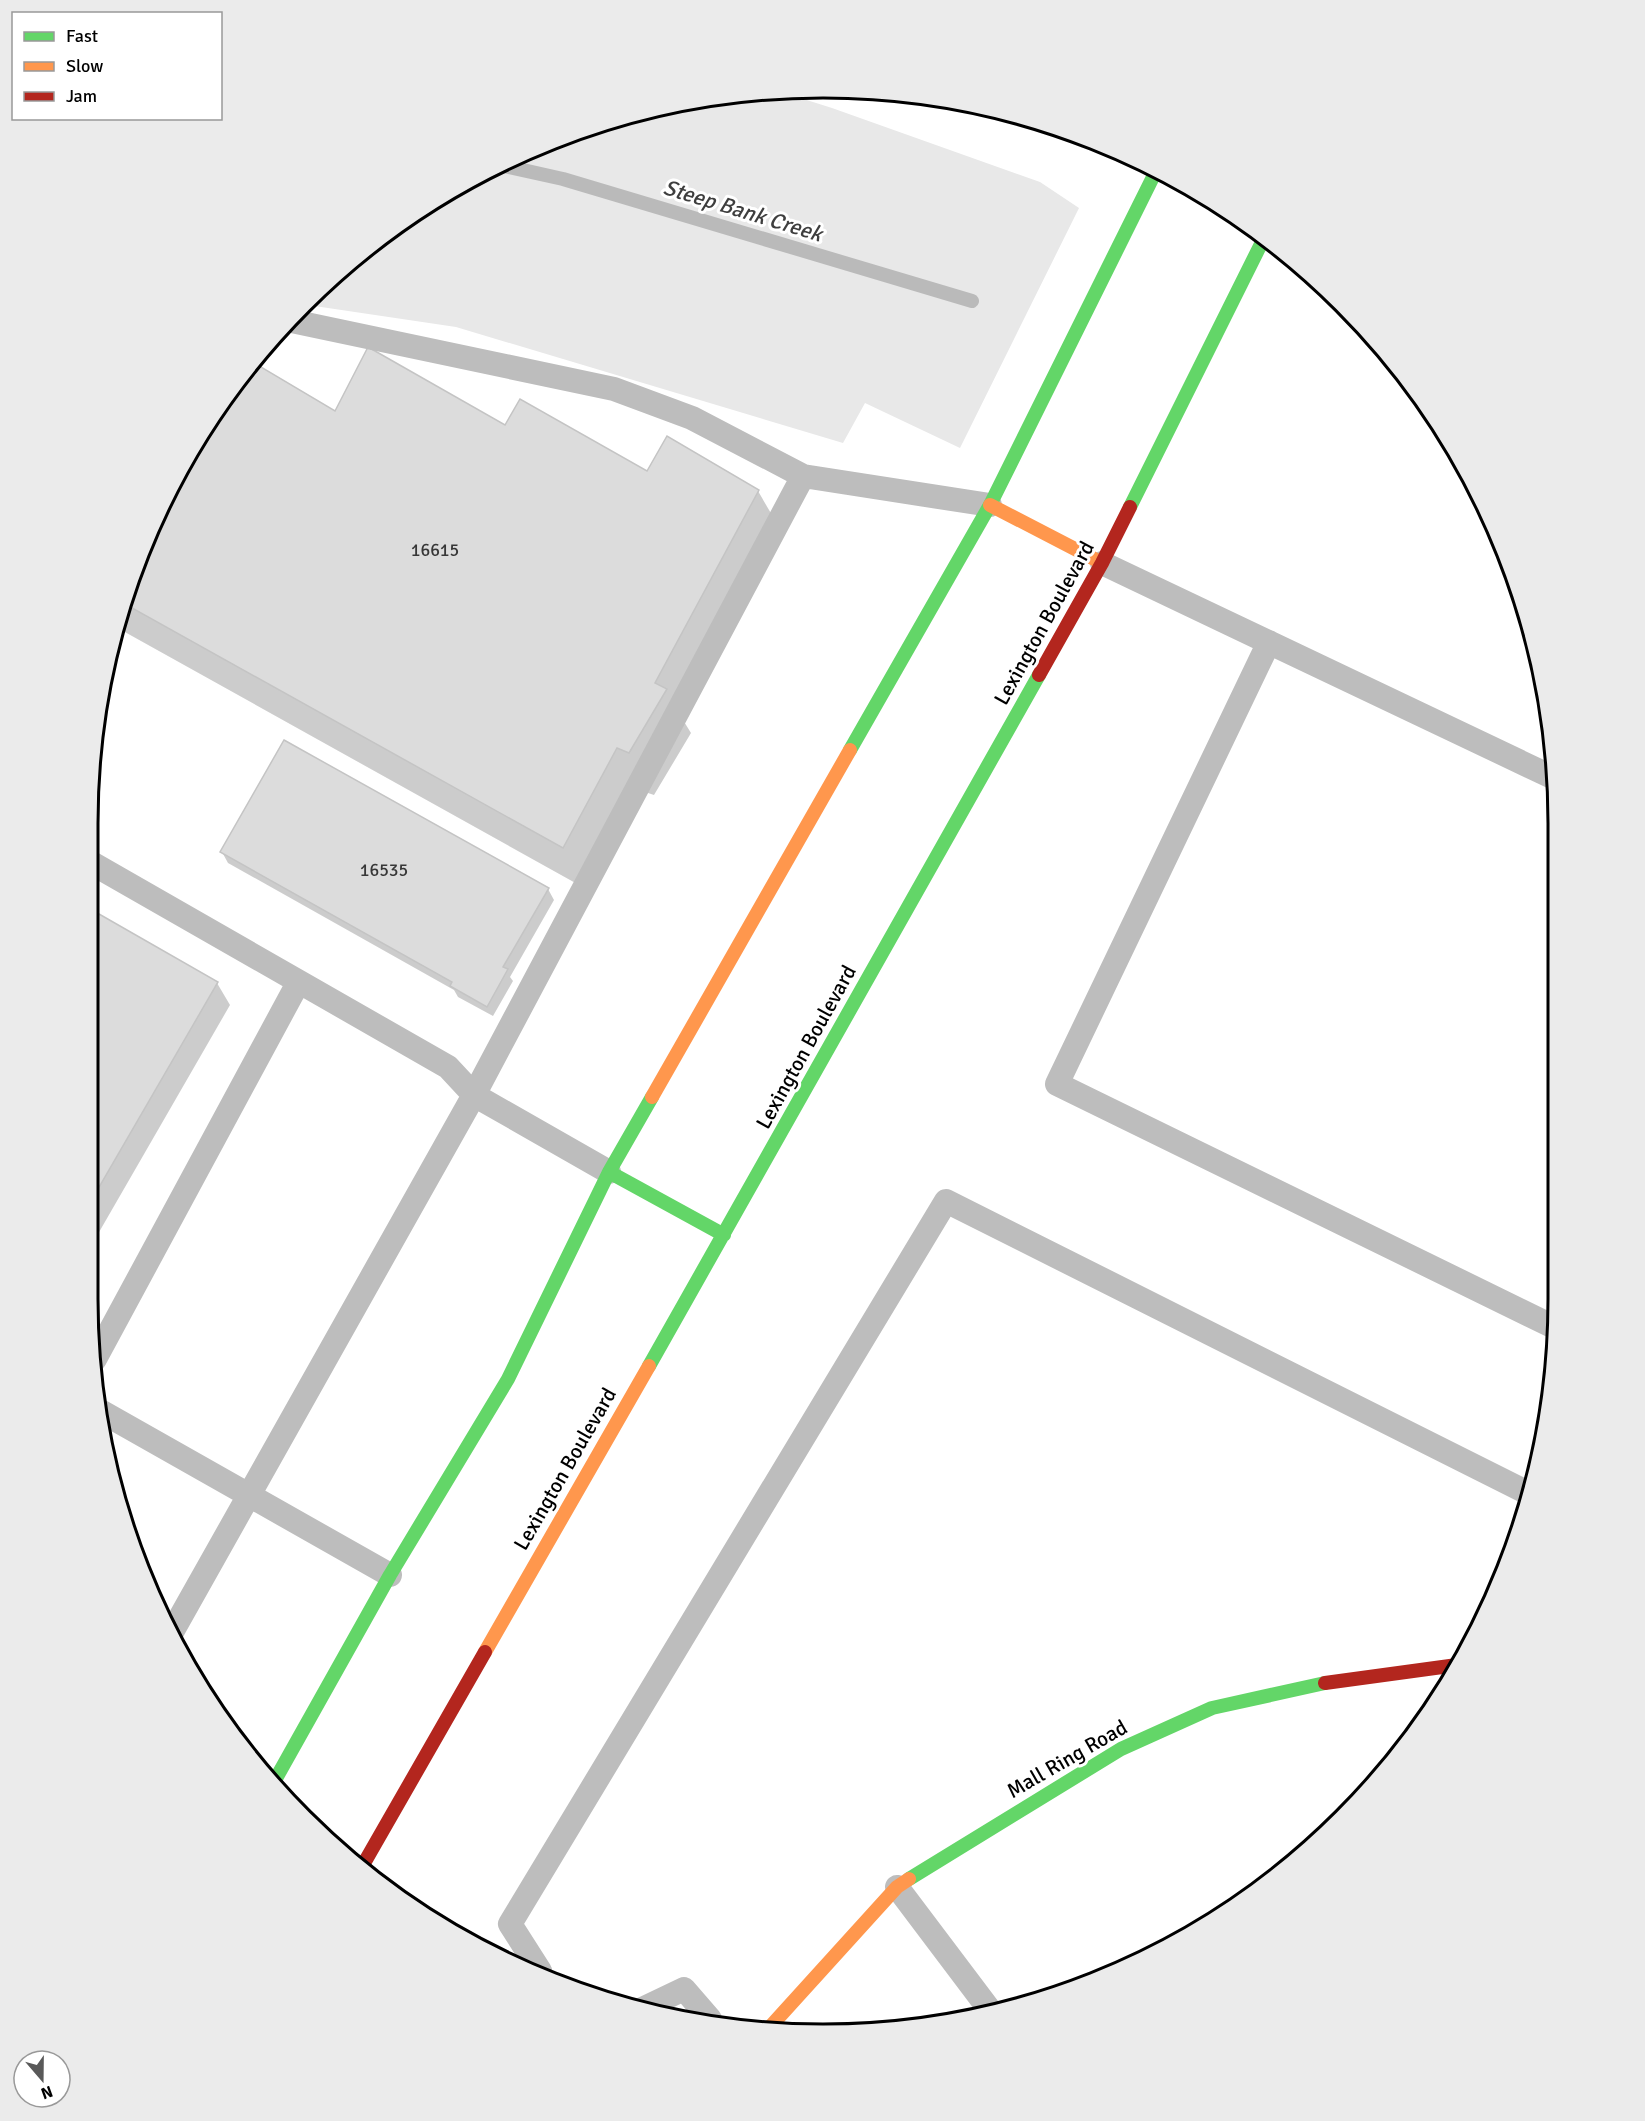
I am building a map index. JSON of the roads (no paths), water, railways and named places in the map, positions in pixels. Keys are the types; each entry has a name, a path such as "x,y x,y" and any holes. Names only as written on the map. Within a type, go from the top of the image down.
{"main road":[{"path":"277,1777 390,1575 508,1379 609,1172 990,505 1153,177"},
{"name":"Lexington Boulevard","path":"365,1861 724,1235 1102,563 1261,245"},
{"path":"990,505 1102,563"},
{"path":"609,1172 724,1235"},
{"name":"Mall Ring Road","path":"775,2022 897,1887 1112,1754 1212,1708 1335,1681 1447,1666"}],"lane":[{"path":"298,322 614,389 692,418 803,477 990,505"},
{"path":"176,1626 474,1095 803,477"},
{"path":"1102,563 1546,774"},
{"path":"1269,642 1057,1084 1547,1324"},
{"path":"98,867 448,1067 474,1095 609,1172"},
{"path":"99,1351 298,983"},
{"path":"535,1964 510,1924 946,1201 1522,1490"},
{"path":"107,1415 390,1575"},
{"path":"897,1887 986,2005"},
{"path":"654,2003 684,1989 705,2014"}],"waterway":[{"name":"Steep Bank Creek","path":"512,168 563,179 972,301"}]}
